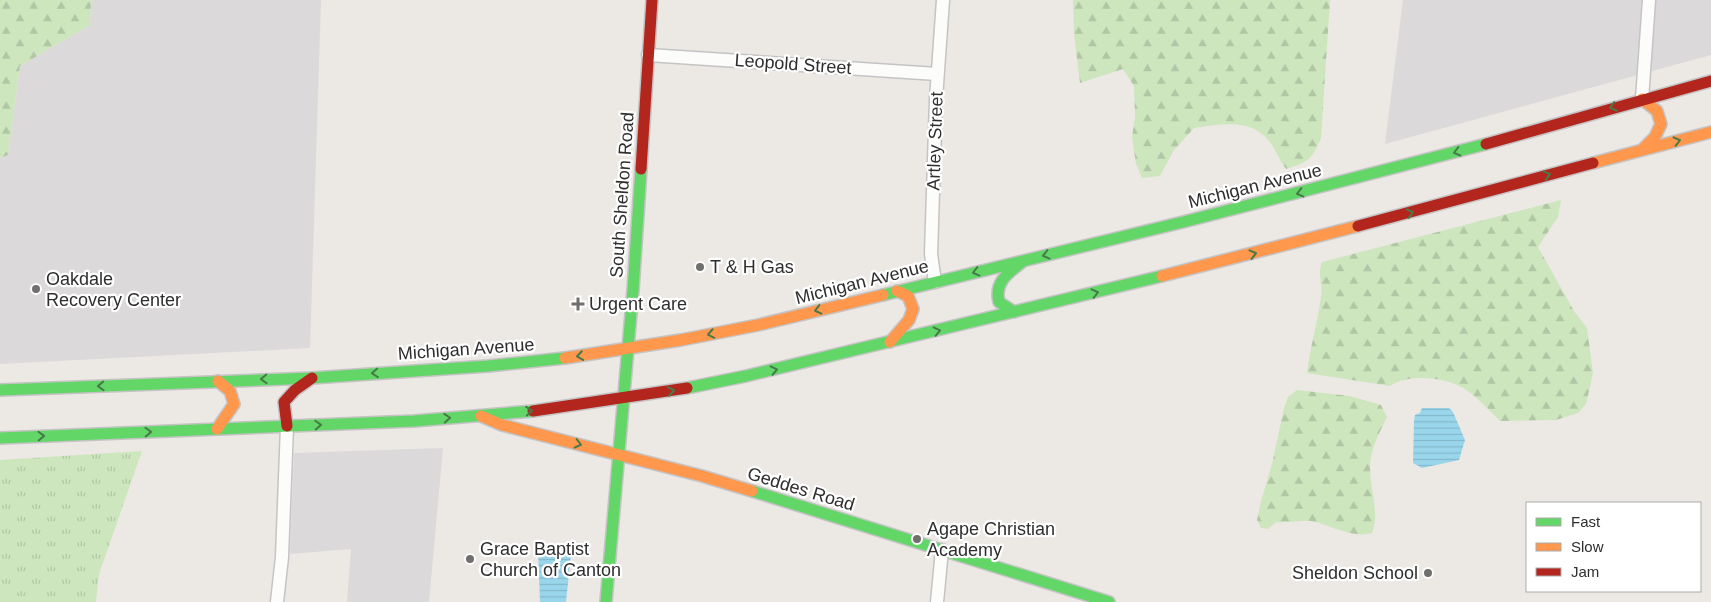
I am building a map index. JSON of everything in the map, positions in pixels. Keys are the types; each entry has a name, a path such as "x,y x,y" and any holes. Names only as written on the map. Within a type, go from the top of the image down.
{"main road":[{"name":"South Sheldon Road","path":"606,602 628,349 652,0"},
{"name":"Michigan Avenue","path":"0,390 312,378 488,366 628,349 758,325 1316,189 1473,148 1711,81"},
{"path":"1642,99 1656,108 1661,121 1661,129 1654,141 1642,150"},
{"path":"0,438 481,416 623,400 746,376 1319,237 1711,132"},
{"path":"1014,312 999,302 996,288 998,282 1023,260"},
{"path":"890,342 909,320 913,309 908,296 897,291"},
{"path":"287,426 284,402 295,390 312,378"},
{"path":"217,429 234,404 230,391 218,381"},
{"name":"Geddes Road","path":"481,416 502,425 702,476 1109,602"}],"street":[{"name":"Artley Street","path":"935,282 931,254 938,74 943,0"},
{"path":"1642,99 1650,0"},
{"name":"Leopold Street","path":"648,55 938,74"},
{"path":"277,602 282,557 287,426"},
{"path":"937,602 942,550"}],"shaded area":[{"path":"91,0 321,0 310,348 0,364 0,158 8,155 20,66 90,25"},
{"path":"1403,0 1711,0 1711,55 1385,144"},
{"path":"443,448 429,602 347,602 351,549 290,554 294,453"}],"green space":[{"path":"0,0 91,0 90,25 20,66 8,155 0,158"},
{"path":"1073,0 1330,0 1321,138 1312,156 1304,162 1286,169 1272,145 1265,136 1256,130 1237,124 1215,125 1194,128 1174,150 1160,176 1142,178 1136,164 1132,137 1135,117 1134,86 1123,69 1080,83 1074,34"},
{"path":"1561,200 1558,217 1538,247 1574,311 1587,328 1593,373 1586,404 1578,413 1556,420 1500,421 1465,389 1438,379 1407,379 1390,386 1307,373 1321,296 1320,271 1322,262"},
{"path":"1297,390 1350,396 1381,405 1387,417 1370,461 1375,517 1372,533 1349,533 1308,521 1276,522 1268,529 1261,528 1257,520 1284,408 1288,397"},
{"path":"142,451 99,574 96,602 0,602 0,460"}],"water":[{"path":"1422,408 1449,408 1453,412 1465,440 1459,460 1422,468 1413,463 1414,421 1415,415 1420,413"},
{"path":"545,545 567,547 571,555 566,602 540,602 538,549"}],"traffic: fast":[{"path":"883,295 1183,222 1486,144"},
{"path":"606,602 633,290 641,169"},
{"path":"1014,312 999,302 998,295 1000,283 1022,262"},
{"path":"687,388 746,376 1162,276"},
{"path":"0,390 312,378 488,366 565,358"},
{"path":"0,438 414,421 533,411"},
{"path":"752,491 1109,602"}],"traffic: slow":[{"path":"1642,99 1657,111 1661,124 1655,137 1642,150"},
{"path":"1593,163 1711,132"},
{"path":"1162,276 1358,226"},
{"path":"890,342 909,320 913,309 908,296 897,291"},
{"path":"565,358 681,340 758,325 883,295"},
{"path":"217,429 234,404 230,391 218,381"},
{"path":"481,416 502,425 702,476 752,491"}],"traffic: jam":[{"path":"641,169 652,0"},
{"path":"1486,144 1711,81"},
{"path":"1358,226 1593,163"},
{"path":"287,426 284,402 295,390 312,378"},
{"path":"533,411 687,388"}],"place":[{"name":"T & H Gas","path":"700,267"},
{"name":"Oakdale Recovery Center","path":"36,289"},
{"name":"Urgent Care","path":"578,304"},
{"name":"Agape Christian Academy","path":"917,539"},
{"name":"Grace Baptist Church of Canton","path":"470,559"},
{"name":"Sheldon School","path":"1428,573"}]}
